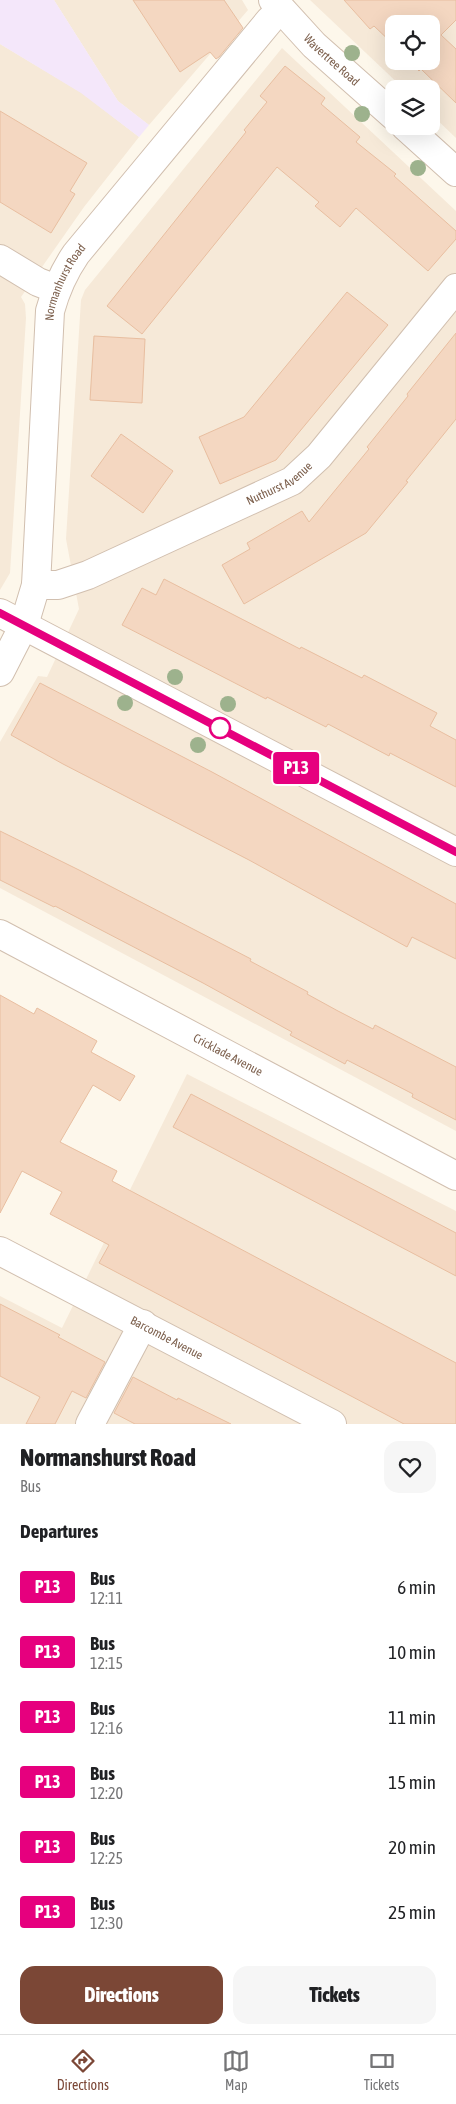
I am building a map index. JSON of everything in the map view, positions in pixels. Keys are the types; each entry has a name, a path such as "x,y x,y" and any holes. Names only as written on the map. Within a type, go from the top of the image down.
{"street":[{"name":"Wavertree Road","path":"277,5 314,45 385,108"},
{"name":"Normanhurst Road","path":"0,672 24,626 36,585 50,311 63,272 233,64 277,5"},
{"path":"415,135 456,172"},
{"path":"0,259 38,282 56,289"},
{"name":"Nuthurst Avenue","path":"36,585 58,585 88,575 292,481 319,456 456,288"},
{"path":"0,613 456,852"},
{"name":"Cricklade Avenue","path":"0,934 456,1176"},
{"name":"Barcombe Avenue","path":"0,1251 332,1424"},
{"path":"90,1424 143,1324"}],"shaded area":[{"path":"0,0 54,0 118,101 149,125 139,137 81,93 0,44"},
{"path":"54,0 242,0 248,10 149,125 118,101"},
{"path":"310,0 456,0 456,138 440,123 440,80 394,80"},
{"path":"0,44 82,93 139,137 84,207 21,297 25,304 26,318 10,573 0,590"},
{"path":"282,48 456,211 456,1131 0,888 0,742 38,676 47,677 79,609 66,539 81,300 85,290"},
{"path":"187,1074 456,1211 456,1424 0,1424 0,1296 62,1328"}],"building":[{"path":"133,0 224,0 243,28 219,57 216,59 210,52 180,72"},
{"path":"344,0 456,0 456,20 441,35 456,49 456,103 440,87 440,80 432,80 422,70 440,70 440,15 385,15 385,36 374,26 370,29"},
{"path":"285,66 325,98 321,104 360,137 356,142 396,174 394,176 456,231 456,239 428,271 356,208 340,227 315,206 319,202 277,167 142,334 107,306 246,132 244,130 267,102 260,96"},
{"path":"0,111 87,163 70,191 75,194 51,233 0,202"},
{"path":"347,292 388,325 276,460 220,484 199,437 244,417"},
{"path":"456,333 456,419 406,481 408,482 366,533 244,604 222,565 250,549 247,543 302,511 309,522 369,449 367,447"},
{"path":"94,336 145,339 142,403 90,400"},
{"path":"121,434 173,471 143,513 91,476"},
{"path":"164,579 300,649 301,647 362,678 364,675 437,713 430,726 456,740 456,787 390,753 389,756 328,724 326,727 267,697 266,699 122,625 142,588 156,595"},
{"path":"40,683 212,772 456,904 456,959 412,937 407,947 249,860 11,735"},
{"path":"0,831 251,959 250,961 308,992 307,994 338,1011 373,1029 375,1025 456,1067 456,1120 412,1097 413,1094 347,1060 345,1064 290,1035 292,1032 203,983 55,906 0,880"},
{"path":"0,995 34,1014 37,1008 97,1041 91,1052 135,1076 120,1101 93,1085 60,1142 117,1171 112,1181 456,1363 456,1424 404,1424 99,1263 109,1245 50,1214 62,1192 22,1171 0,1213"},
{"path":"191,1094 456,1233 456,1276 173,1127"},
{"path":"0,1304 60,1335 58,1337 105,1362 86,1398 72,1391 55,1424 26,1424 40,1397 0,1376"},
{"path":"133,1377 177,1400 178,1398 231,1424 135,1424 114,1413"}],"bus line":[{"name":"P13","path":"0,613 456,852"}]}
